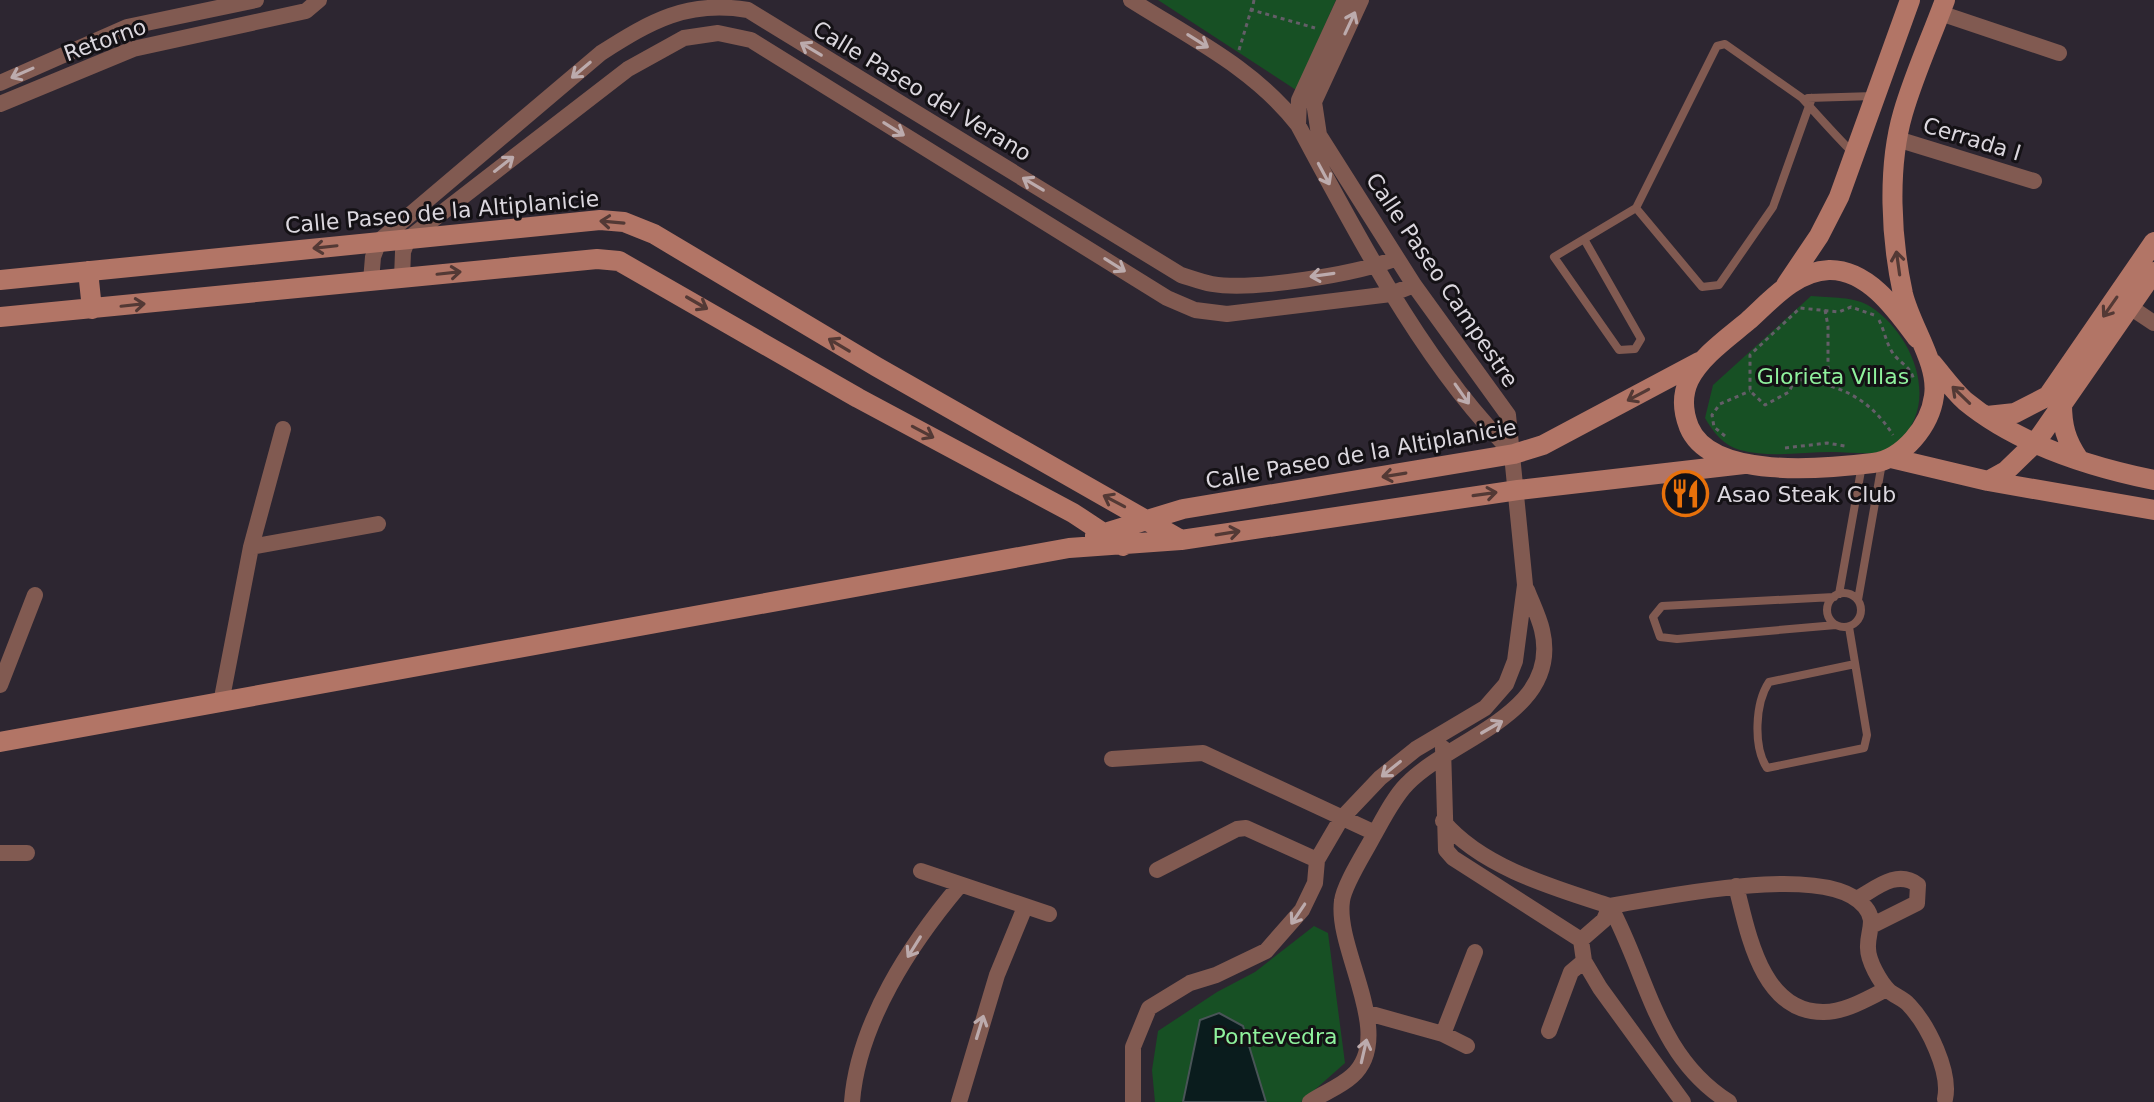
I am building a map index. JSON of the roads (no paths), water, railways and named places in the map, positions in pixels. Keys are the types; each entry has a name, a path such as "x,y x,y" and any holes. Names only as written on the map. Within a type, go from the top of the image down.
{"street":[{"path":"0,83 127,27 256,0"},
{"name":"Retorno","path":"0,104 133,49 306,11 319,0"},
{"name":"Calle Paseo Campestre","path":"1131,0 1253,77 1275,95 1298,125 1391,294 1487,428 1514,454"},
{"path":"1298,125 1299,100 1345,0"},
{"name":"Calle Paseo Campestre","path":"1361,0 1314,102 1319,135 1414,285 1508,415 1514,454"},
{"path":"1783,289 1819,236 1839,197 1910,0"},
{"name":"Calle Paseo del Verano","path":"379,241 611,47 687,7 720,5 748,10 1181,275 1213,284 1246,285 1375,267 1397,258"},
{"path":"1917,338 1897,256 1894,173 1903,113 1943,7 2059,53"},
{"path":"127,27 133,49"},
{"name":"Calle Paseo del Verano","path":"408,239 628,69 684,38 718,33 751,40 1167,298 1195,310 1227,314 1391,294 1414,285"},
{"path":"611,47 628,69"},
{"path":"928,150 940,128"},
{"name":"Cerrada I","path":"1897,139 2034,181"},
{"path":"1067,235 1080,213"},
{"name":"Calle Paseo de la Altiplanicie","path":"0,280 600,220 624,222 654,234 877,367 1181,540"},
{"path":"402,278 403,252 408,239"},
{"path":"371,281 373,257 379,241"},
{"path":"1987,416 2015,413 2048,396 2154,242"},
{"path":"0,317 597,259 619,261 858,398 1104,532 1123,546"},
{"path":"1744,464 1712,454 1694,438 1685,418 1684,397 1690,379 1707,358 1783,289 1810,274 1831,270 1856,278 1877,290 1917,338 1932,363 1964,399 1987,416 2036,442 2154,480"},
{"path":"88,271 92,309"},
{"path":"1988,481 2006,471 2036,442 2154,272"},
{"path":"2130,307 2154,323"},
{"name":"Calle Paseo de la Altiplanicie","path":"1069,548 1147,518 1514,454 1543,445 1707,358"},
{"path":"1876,455 1925,425 1935,396 1932,363"},
{"path":"858,398 877,367"},
{"path":"2062,404 2062,424 2067,442 2078,458"},
{"path":"221,703 251,547 283,429"},
{"path":"1133,1102 1133,1047 1149,1008 1190,983 1216,975 1266,951 1302,910 1315,883 1317,860 1341,819 1380,778 1439,735 1485,708 1506,684 1515,661 1525,585 1514,454"},
{"path":"0,742 1069,548 1181,540 1518,490 1744,464 1876,455 1988,481 2154,510"},
{"path":"251,547 378,524"},
{"path":"1310,1102 1352,1076 1361,1064 1366,1045 1368,1013 1351,961 1342,900 1375,833 1406,785 1445,754 1507,718 1536,678 1544,661 1543,631 1525,585"},
{"path":"0,685 35,595"},
{"path":"1439,735 1445,754 1443,838 1453,858 1581,940 1584,961 1608,1001 1683,1102"},
{"path":"1112,759 1203,753 1375,833"},
{"path":"1443,821 1456,836 1491,858 1562,891 1610,906 1736,886 1814,885 1857,899 1867,909 1873,925 1868,947 1887,989 1909,1005 1942,1060 1948,1085 1944,1101"},
{"path":"1157,870 1237,829 1246,828 1317,860"},
{"path":"0,853 27,853"},
{"path":"921,871 1049,914"},
{"path":"1857,899 1895,878 1910,879 1918,885 1917,903 1873,925"},
{"path":"1315,883 1321,892 1342,900"},
{"path":"852,1102 854,1082 873,1025 901,968 931,920 960,885"},
{"path":"1736,886 1752,951 1781,994 1803,1010 1825,1012 1850,1007 1887,989"},
{"path":"1581,940 1604,920 1610,906"},
{"path":"1610,906 1627,937 1660,1027 1686,1062 1729,1102"},
{"path":"959,1102 992,988 1025,907"},
{"path":"1443,1034 1475,952"},
{"path":"1549,1031 1571,972 1584,961"},
{"path":"1368,1013 1443,1034 1467,1046"}],"lane":[{"path":"1584,239 1641,339 1635,349 1619,350 1554,257 1584,239 1636,208 1717,46 1725,44 1811,102 1854,154"},
{"path":"1811,102 1875,96"},
{"path":"1636,208 1702,287 1719,285 1773,207 1811,102"},
{"path":"1836,625 1827,608 1836,596 1876,455"},
{"path":"1858,600 1836,596 1662,606 1653,617 1660,637 1677,639 1836,625 1849,627 1859,619 1858,600 1876,455"},
{"path":"1849,627 1867,735 1864,748 1767,768 1758,755 1761,694 1769,682 1855,664"}],"place":[{"name":"Asao Steak Club","path":"1686,494"}],"park label":[{"name":"Glorieta Villas","path":"1833,376"},
{"name":"Pontevedra","path":"1275,1036"}]}
